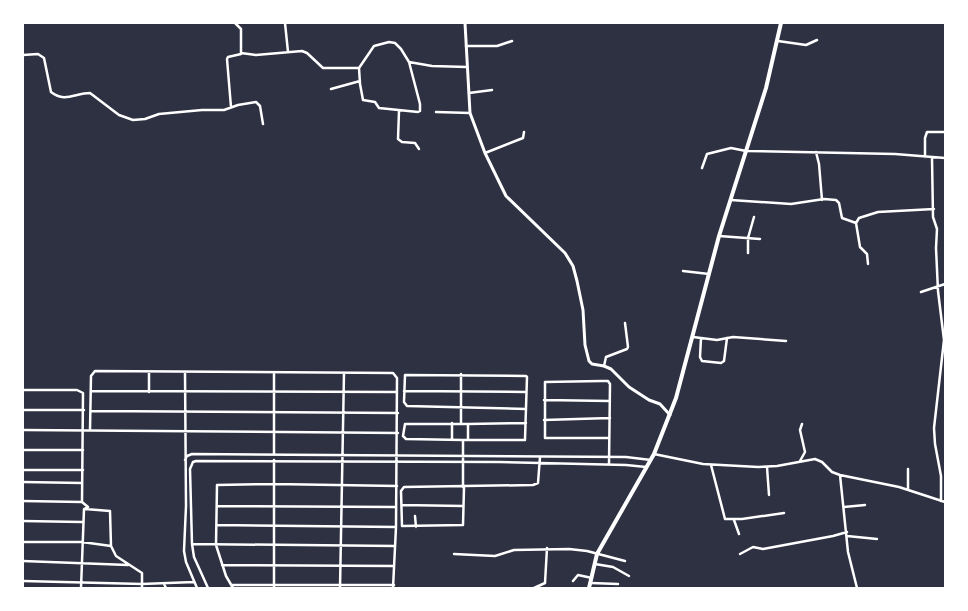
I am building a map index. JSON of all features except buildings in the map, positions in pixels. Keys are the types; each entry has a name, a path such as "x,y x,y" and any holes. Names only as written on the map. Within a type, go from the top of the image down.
{"main road":[{"path":"590,586 597,554 654,454 676,398 719,236 766,88 781,23"}],"street":[{"path":"235,23 241,29 241,53"},
{"path":"285,23 288,52"},
{"path":"465,23 470,113 506,196 569,258 575,271 583,310 587,359 592,364 611,369 629,387 649,400 660,404 670,415"},
{"path":"778,41 806,45 817,40"},
{"path":"466,46 497,46 512,41"},
{"path":"390,42 398,45 409,62 420,109 418,112 381,109 376,102 363,100 360,81 360,68 374,46 390,42"},
{"path":"231,107 227,58 241,55 241,53 256,55 306,52 323,68 360,68"},
{"path":"23,55 38,54 44,58 51,92 55,95 70,98 90,93 119,115 133,120 145,119 159,114 202,110 224,110 244,103 257,102 260,106 263,124"},
{"path":"409,62 432,66 467,67"},
{"path":"331,89 360,81"},
{"path":"469,93 492,90"},
{"path":"399,111 398,139 402,142 415,143 419,149"},
{"path":"436,112 470,113"},
{"path":"486,152 523,138 524,132"},
{"path":"925,157 925,138 927,132 945,132"},
{"path":"702,168 706,155 709,153 734,148 746,151 816,152 945,158"},
{"path":"816,152 819,164 822,200"},
{"path":"932,158 933,217 937,229 936,248 938,286 944,340 943,374 934,428 935,444 941,476 941,501"},
{"path":"730,199 791,204 822,200 838,201 842,218 856,223"},
{"path":"868,264 867,254 860,247 856,223 859,218 878,212 934,209"},
{"path":"748,253 748,238 754,217"},
{"path":"719,236 760,239"},
{"path":"683,271 710,274"},
{"path":"921,292 945,284"},
{"path":"604,366 606,357 628,347 626,323"},
{"path":"693,337 717,340 727,338 786,341"},
{"path":"701,338 700,357 702,361 721,363 724,361 727,338"},
{"path":"90,430 91,376 94,371 393,373 397,378 398,392 398,433 397,456 397,486 396,527 393,587 233,587 222,566 216,545 217,485 274,484 397,486"},
{"path":"149,372 149,392"},
{"path":"185,372 186,506 184,551 197,588"},
{"path":"274,373 274,454"},
{"path":"340,587 344,373"},
{"path":"526,409 407,406 404,402 404,378 406,374 525,376 526,392 526,409 526,423 525,439 523,441 406,439 404,436 404,427 407,423 526,423"},
{"path":"461,374 461,424"},
{"path":"609,438 547,439 544,437 544,383 548,380 608,381 610,386 609,464"},
{"path":"23,390 80,391 83,393 82,502"},
{"path":"91,391 274,393 398,392"},
{"path":"404,391 526,392"},
{"path":"544,400 610,401"},
{"path":"23,410 84,410"},
{"path":"91,410 398,413"},
{"path":"544,420 610,418"},
{"path":"452,423 452,440"},
{"path":"468,424 468,440"},
{"path":"800,461 805,452 800,430 802,424"},
{"path":"23,430 398,433"},
{"path":"463,440 464,462 464,487 463,525 404,527 402,525 401,491 404,487 464,487 536,485 540,457"},
{"path":"23,450 83,450"},
{"path":"185,460 187,456 192,454 626,457 650,460"},
{"path":"654,454 673,457 692,463 767,467 818,459 828,469 840,475 908,490 945,502"},
{"path":"208,588 194,558 192,544 190,469 193,462 200,460 609,464 646,467"},
{"path":"274,460 274,586"},
{"path":"711,465 724,518 734,520 784,514"},
{"path":"767,467 769,495"},
{"path":"908,469 908,490"},
{"path":"23,470 83,470"},
{"path":"840,475 848,552 857,588"},
{"path":"23,482 82,483"},
{"path":"23,502 82,502 88,507 84,509 82,522 81,588"},
{"path":"402,505 463,506"},
{"path":"844,507 865,505"},
{"path":"217,506 396,507"},
{"path":"84,509 110,511 110,546 116,556 142,573 142,588"},
{"path":"415,516 416,527"},
{"path":"734,520 739,534"},
{"path":"23,521 82,522"},
{"path":"217,525 396,527"},
{"path":"740,554 753,546 763,550 847,532"},
{"path":"847,536 877,539"},
{"path":"23,542 82,542 110,546"},
{"path":"192,544 394,546"},
{"path":"534,588 545,583 547,548"},
{"path":"454,554 494,556 506,551 547,548 569,549 597,554 626,562"},
{"path":"23,561 82,562 130,565"},
{"path":"595,564 613,567 629,576"},
{"path":"222,566 394,566"},
{"path":"573,581 578,575 592,578"},
{"path":"23,581 142,584 194,582"},
{"path":"164,584 166,588"},
{"path":"590,586 618,584"}]}
